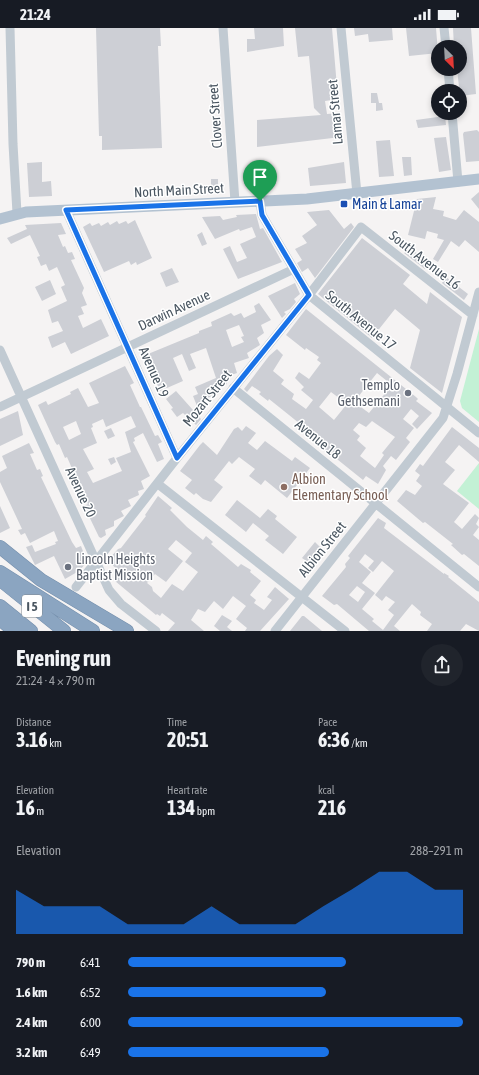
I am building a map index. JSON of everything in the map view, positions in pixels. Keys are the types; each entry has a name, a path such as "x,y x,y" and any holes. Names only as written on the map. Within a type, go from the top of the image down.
{"highway":[{"path":"0,546 41,580 127,631"},
{"path":"0,572 93,631"},
{"name":"I 5","path":"0,580 64,631"},
{"name":"I 5","path":"0,606 31,631"},
{"path":"0,619 14,631"}],"main road":[{"name":"North Main Street","path":"0,219 18,213 260,201 356,194 479,179"}],"street":[{"path":"10,28 13,144 18,213"},
{"name":"Clover Street","path":"223,28 235,202"},
{"name":"Lamar Street","path":"341,28 356,194"},
{"path":"444,28 445,40"},
{"path":"453,120 458,182"},
{"name":"South Avenue 17","path":"260,201 262,215 309,295 479,433"},
{"name":"Avenue 19","path":"66,210 177,458"},
{"name":"Mozart Street","path":"76,587 98,561 177,458 309,295 361,227"},
{"name":"South Avenue 16","path":"361,227 473,315"},
{"name":"Darwin Avenue","path":"0,407 294,269"},
{"name":"Albion Street","path":"275,631 443,418 479,292"},
{"name":"Avenue 20","path":"0,350 114,598 156,631"},
{"name":"Avenue 18","path":"233,388 479,587"},
{"path":"158,484 345,631"}],"green space":[{"path":"479,329 479,422 462,408 460,401"},
{"path":"479,463 479,509 457,491"}],"building":[{"path":"96,28 160,28 161,46 158,46 162,148 102,150 102,136 99,136"},
{"path":"254,28 283,28 284,46 247,52 247,39 255,39"},
{"path":"295,28 332,28 338,99 325,101 327,114 339,113 341,137 257,147 257,120 321,115 314,108 309,56 298,57"},
{"path":"354,28 392,28 393,40 369,42 368,34 355,36"},
{"path":"406,28 436,28 437,40 431,40 431,54 409,56"},
{"path":"453,28 471,28 476,94 467,95 467,84 459,84 458,76 467,76 467,40 454,40"},
{"path":"371,93 377,93 379,103 371,103"},
{"path":"376,103 382,103 383,110 376,111"},
{"path":"431,118 431,120 445,120 446,125 418,128 416,120"},
{"path":"477,130 479,132 479,161 466,162 463,134 464,132"},
{"path":"446,137 451,170 439,172 434,138"},
{"path":"390,140 394,176 379,177 376,141"},
{"path":"402,157 411,157 412,175 404,176"},
{"path":"42,162 42,182 51,181 52,196 29,197 27,163"},
{"path":"344,162 346,183 310,186 308,168"},
{"path":"211,179 218,179 218,186 211,186"},
{"path":"479,192 479,209 471,199"},
{"path":"436,197 433,209 444,211 443,216 456,220 464,210 479,222 479,252 465,240 459,247 451,241 438,262 433,259 444,240 437,238 438,234 427,231 425,239 408,235 417,199"},
{"path":"329,210 344,229 351,223 354,227 315,278 308,268 302,272 297,263 302,260 295,249 307,243 302,236 317,225 307,212"},
{"path":"256,214 260,229 263,228 282,262 238,279 223,249 230,246 237,262 247,258 240,244 256,237 252,227 240,231 239,229 215,239 202,217 220,216 223,220 237,217 236,215"},
{"path":"135,220 152,258 137,265 136,262 131,265 129,261 104,272 83,227 90,223 92,226 99,223 101,226 108,222 110,225 117,221 119,224 126,221 128,224"},
{"path":"61,223 66,234 58,235 63,247 65,246 68,253 72,252 75,259 71,260 84,288 82,293 87,305 81,307 84,314 78,316 83,328 101,319 109,336 71,354 65,342 52,348 48,337 63,331 58,321 52,323 48,310 67,301 61,287 65,285 57,267 49,271 46,264 41,266 37,257 40,256 30,235 11,244 7,238 27,229 25,225"},
{"path":"202,232 207,244 202,246 197,235"},
{"path":"362,238 410,275 403,284 427,304 430,292 462,317 442,393 410,368 420,330 395,309 372,338 318,294"},
{"path":"409,247 418,254 420,252 431,261 425,269 404,253"},
{"path":"172,268 179,282 166,287 160,273"},
{"path":"446,277 468,294 464,300 442,283"},
{"path":"50,280 56,294 42,301 35,287"},
{"path":"295,283 300,294 294,299 296,302 290,309 284,312 286,314 282,318 268,296"},
{"path":"259,303 271,320 261,325 264,333 257,338 260,345 247,353 249,358 234,363 237,373 225,377 227,384 217,387 220,393 205,399 206,402 197,406 193,396 198,394 195,387 216,378 206,348 190,354 196,368 189,371 182,354 173,358 183,381 160,391 153,375 157,373 148,354 199,333 199,331 212,326 211,322 231,313 234,316 241,313 244,318 256,312 254,306","holes":["239,325 244,336 241,337 244,342 232,347 226,330"]},
{"path":"306,309 416,397 418,399 416,401 432,413 417,429 412,424 419,416 411,409 403,419 414,428 406,438 410,442 396,460 391,456 383,466 386,470 378,484 366,476 363,480 307,435 310,432 269,399 268,401 259,394 261,392 252,386 247,392 244,389 269,356 277,349 283,355 273,371 284,380 281,384 294,394 292,399 306,409 313,400 301,390 304,387 295,378 299,372 309,379 321,363 317,360 319,357 306,348 305,350 286,335","holes":["377,373 392,385 369,413 354,402","331,392 347,404 334,420 319,407","372,421 395,437 382,453 384,455 375,468 360,456 366,448 357,440 360,436 353,430 359,423 366,427"]},
{"path":"125,366 134,383 130,385 140,407 155,436 158,435 162,442 158,444 164,459 157,462 143,433 134,438 135,441 133,442 150,476 141,481 144,489 138,491 139,495 128,500 131,506 121,511 124,516 114,521 114,526 105,530 106,535 101,538 99,537 84,506 88,504 81,492 83,489 78,479 74,480 71,474 74,473 67,457 65,458 59,444 57,445 55,442 38,405 46,401 48,405 71,394 70,392 78,388 88,407 99,403 89,383","holes":["131,416 136,427 125,432 131,452 116,458 122,471 93,483 87,472 94,469 83,449 97,443 91,428 93,427 92,424 103,419 106,427","76,421 81,434 69,440 63,427"]},
{"path":"176,391 201,419 196,425 183,413 177,417 171,409 173,408 166,399"},
{"path":"18,411 23,435 0,446 0,419"},
{"path":"246,426 256,433 248,443 257,450 265,441 292,461 295,457 310,468 287,498 265,480 261,485 249,476 255,469 239,457 232,464 229,461 214,480 223,487 211,502 203,499 196,493 194,495 185,488 192,480 180,471 200,445 203,442 217,455 234,429 238,427 242,431"},
{"path":"452,427 479,448 479,462 459,445 445,462 455,470 443,484 469,503 454,522 462,529 475,514 479,518 476,524 479,527 473,535 479,540 479,566 464,554 462,555 451,545 453,544 425,522 423,523 397,501 406,490 415,495 422,486 416,481 420,475 415,471 420,464 423,466"},
{"path":"111,428 115,436 108,439 104,431"},
{"path":"29,443 34,453 30,454 37,470 40,469 43,476 41,477 72,542 76,548 81,546 87,562 79,571 65,579 54,556 35,565 26,547 32,545 35,552 56,544 55,542 58,541 54,531 30,543 25,533 21,535 18,530 22,529 0,482 0,472 7,468 2,456"},
{"path":"114,457 116,462 111,465 108,459"},
{"path":"158,496 172,508 170,510 187,527 203,540 206,536 213,542 211,544 238,567 241,564 251,570 250,572 261,581 250,595 256,600 254,603 264,610 272,600 267,597 275,587 289,599 260,631 245,631 247,628 236,619 246,606 233,596 223,609 214,601 205,612 198,609 191,620 204,631 168,631 175,623 162,613 160,616 157,614 156,615 115,581 117,580 114,578 119,571 110,563 112,561 109,559 118,549 121,548 146,516 145,515","holes":["176,540 192,553 185,562 198,572 183,591 172,584 161,598 147,583 155,574 166,582 183,561 168,549"]},
{"path":"237,500 260,518 268,509 277,516 275,519 297,537 283,554 265,540 269,536 253,523 246,532 225,515"},
{"path":"0,506 10,528 0,533"},
{"path":"378,518 386,523 384,528 444,574 449,576 448,577 479,602 479,631 466,624 460,631 427,631 432,624 420,615 421,612 412,604 394,626 400,631 369,631 337,604 334,605 322,596 346,567 345,564 350,558 348,556","holes":["365,554 374,561 368,568 373,572 382,561 394,571 375,595 382,601 386,596 395,602 388,610 394,615 383,630 372,621 374,619 362,609 375,593 362,583 371,572 359,562","357,586 365,592 358,602 349,595"]},
{"path":"315,542 320,547 308,562 302,558"},
{"path":"222,615 232,621 227,627 232,631 220,631 214,626"},
{"path":"302,616 304,616 322,631 290,631"}],"place":[{"name":"Main & Lamar","path":"344,204"},
{"name":"Templo Gethsemani","path":"408,393"},
{"name":"Albion Elementary School","path":"284,487"},
{"name":"Lincoln Heights Baptist Mission","path":"68,567"}],"route":[{"path":"260,201 262,215 309,295 177,458 66,210 260,201"}]}
